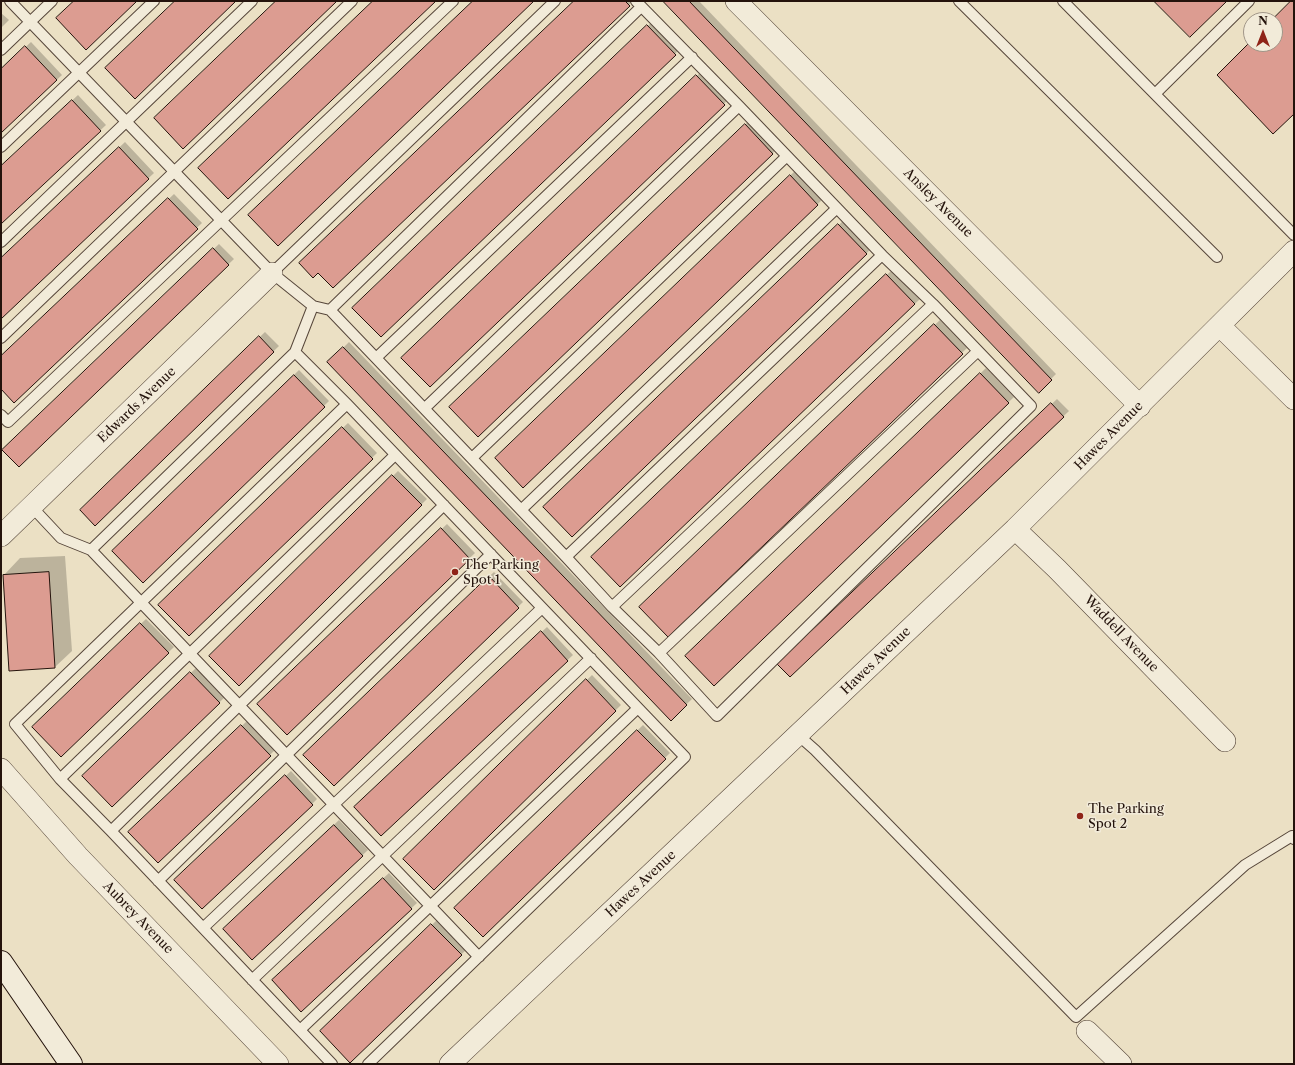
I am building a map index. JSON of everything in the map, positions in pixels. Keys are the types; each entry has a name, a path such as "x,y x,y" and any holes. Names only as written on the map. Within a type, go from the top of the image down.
{"main road":[{"path":"1,962 71,1064"}],"street":[{"name":"Ansley Avenue","path":"736,1 1140,406"},
{"name":"Hawes Avenue","path":"450,1064 1015,529 1294,251"},
{"name":"Edwards Avenue","path":"1,536 272,273"},
{"path":"1220,326 1294,399"},
{"name":"Waddell Avenue","path":"1015,529 1057,569 1224,741"},
{"name":"Aubrey Avenue","path":"1,769 78,856 278,1064"},
{"path":"1087,1031 1121,1064"}],"lane":[{"path":"10,1 272,273 313,306 330,310 717,716 1030,406 933,304 882,255 692,57 639,4 330,310"},
{"path":"1,50 52,1"},
{"path":"1,147 154,1"},
{"path":"1,242 252,1"},
{"path":"1,338 352,1"},
{"path":"1,415 8,422 453,1"},
{"path":"272,273 555,1"},
{"path":"959,1 1216,257"},
{"path":"1063,1 1294,234"},
{"path":"1155,94 1249,1"},
{"path":"376,358 692,57"},
{"path":"424,408 739,106"},
{"path":"472,458 787,156"},
{"path":"521,510 837,208"},
{"path":"566,556 882,255"},
{"path":"612,607 933,304"},
{"path":"91,550 295,352 313,306"},
{"path":"659,654 978,351"},
{"path":"295,352 347,404 685,757 368,1064"},
{"path":"332,1064 60,779 15,724 347,404"},
{"path":"60,779 395,455"},
{"path":"111,831 444,505"},
{"path":"32,507 61,538 91,550 479,957"},
{"path":"158,881 491,554"},
{"path":"203,928 542,608"},
{"path":"252,980 591,658"},
{"path":"300,1030 638,708"},
{"path":"798,735 815,750 1076,1017 1245,865 1293,837"}],"building":[{"path":"74,1 137,1 86,50 56,18"},
{"path":"175,1 236,1 135,99 105,68"},
{"path":"276,1 337,1 183,149 154,118"},
{"path":"373,1 436,1 228,199 198,168"},
{"path":"473,1 534,1 278,246 248,215"},
{"path":"574,1 625,1 630,6 333,288 318,273 313,278 299,263"},
{"path":"663,1 689,1 1052,380 1039,393"},
{"path":"1154,1 1227,1 1190,37"},
{"path":"1291,1 1294,1 1294,114 1273,134 1217,75 1243,49 1243,52 1283,52 1283,12 1280,12"},
{"path":"647,25 676,55 381,337 352,308"},
{"path":"25,46 57,80 1,133 1,69"},
{"path":"696,75 725,105 430,387 401,358"},
{"path":"72,100 101,131 1,224 1,166"},
{"path":"745,124 773,154 478,437 449,407"},
{"path":"119,147 149,179 1,319 1,258"},
{"path":"790,175 818,205 523,488 495,458"},
{"path":"168,198 198,229 14,403 1,389 1,356"},
{"path":"838,224 867,254 572,537 543,507"},
{"path":"213,248 229,265 19,467 2,450"},
{"path":"886,274 915,304 620,587 591,557"},
{"path":"934,324 963,354 668,637 639,607"},
{"path":"259,336 274,352 95,526 80,510"},
{"path":"343,347 687,705 671,721 327,362"},
{"path":"980,373 1009,403 714,686 685,656"},
{"path":"294,375 325,407 143,583 112,551"},
{"path":"1051,403 1064,417 790,677 777,664"},
{"path":"342,427 373,459 189,636 158,605"},
{"path":"392,475 422,505 239,686 209,656"},
{"path":"441,528 470,559 287,735 257,704"},
{"path":"49,572 55,668 9,671 3,575"},
{"path":"489,576 519,608 334,786 303,755"},
{"path":"140,623 169,653 61,757 32,727"},
{"path":"541,631 568,661 381,836 354,807"},
{"path":"190,672 220,703 112,807 82,776"},
{"path":"586,679 616,711 434,890 403,859"},
{"path":"241,725 271,756 158,863 128,832"},
{"path":"637,730 666,759 483,937 454,908"},
{"path":"285,775 313,805 202,909 174,880"},
{"path":"334,825 363,856 252,960 223,929"},
{"path":"383,878 412,909 301,1012 272,980"},
{"path":"431,924 462,955 350,1063 320,1031"}],"place":[{"name":"The Parking Spot 1","path":"455,572"},
{"name":"The Parking Spot 2","path":"1080,816"}]}
